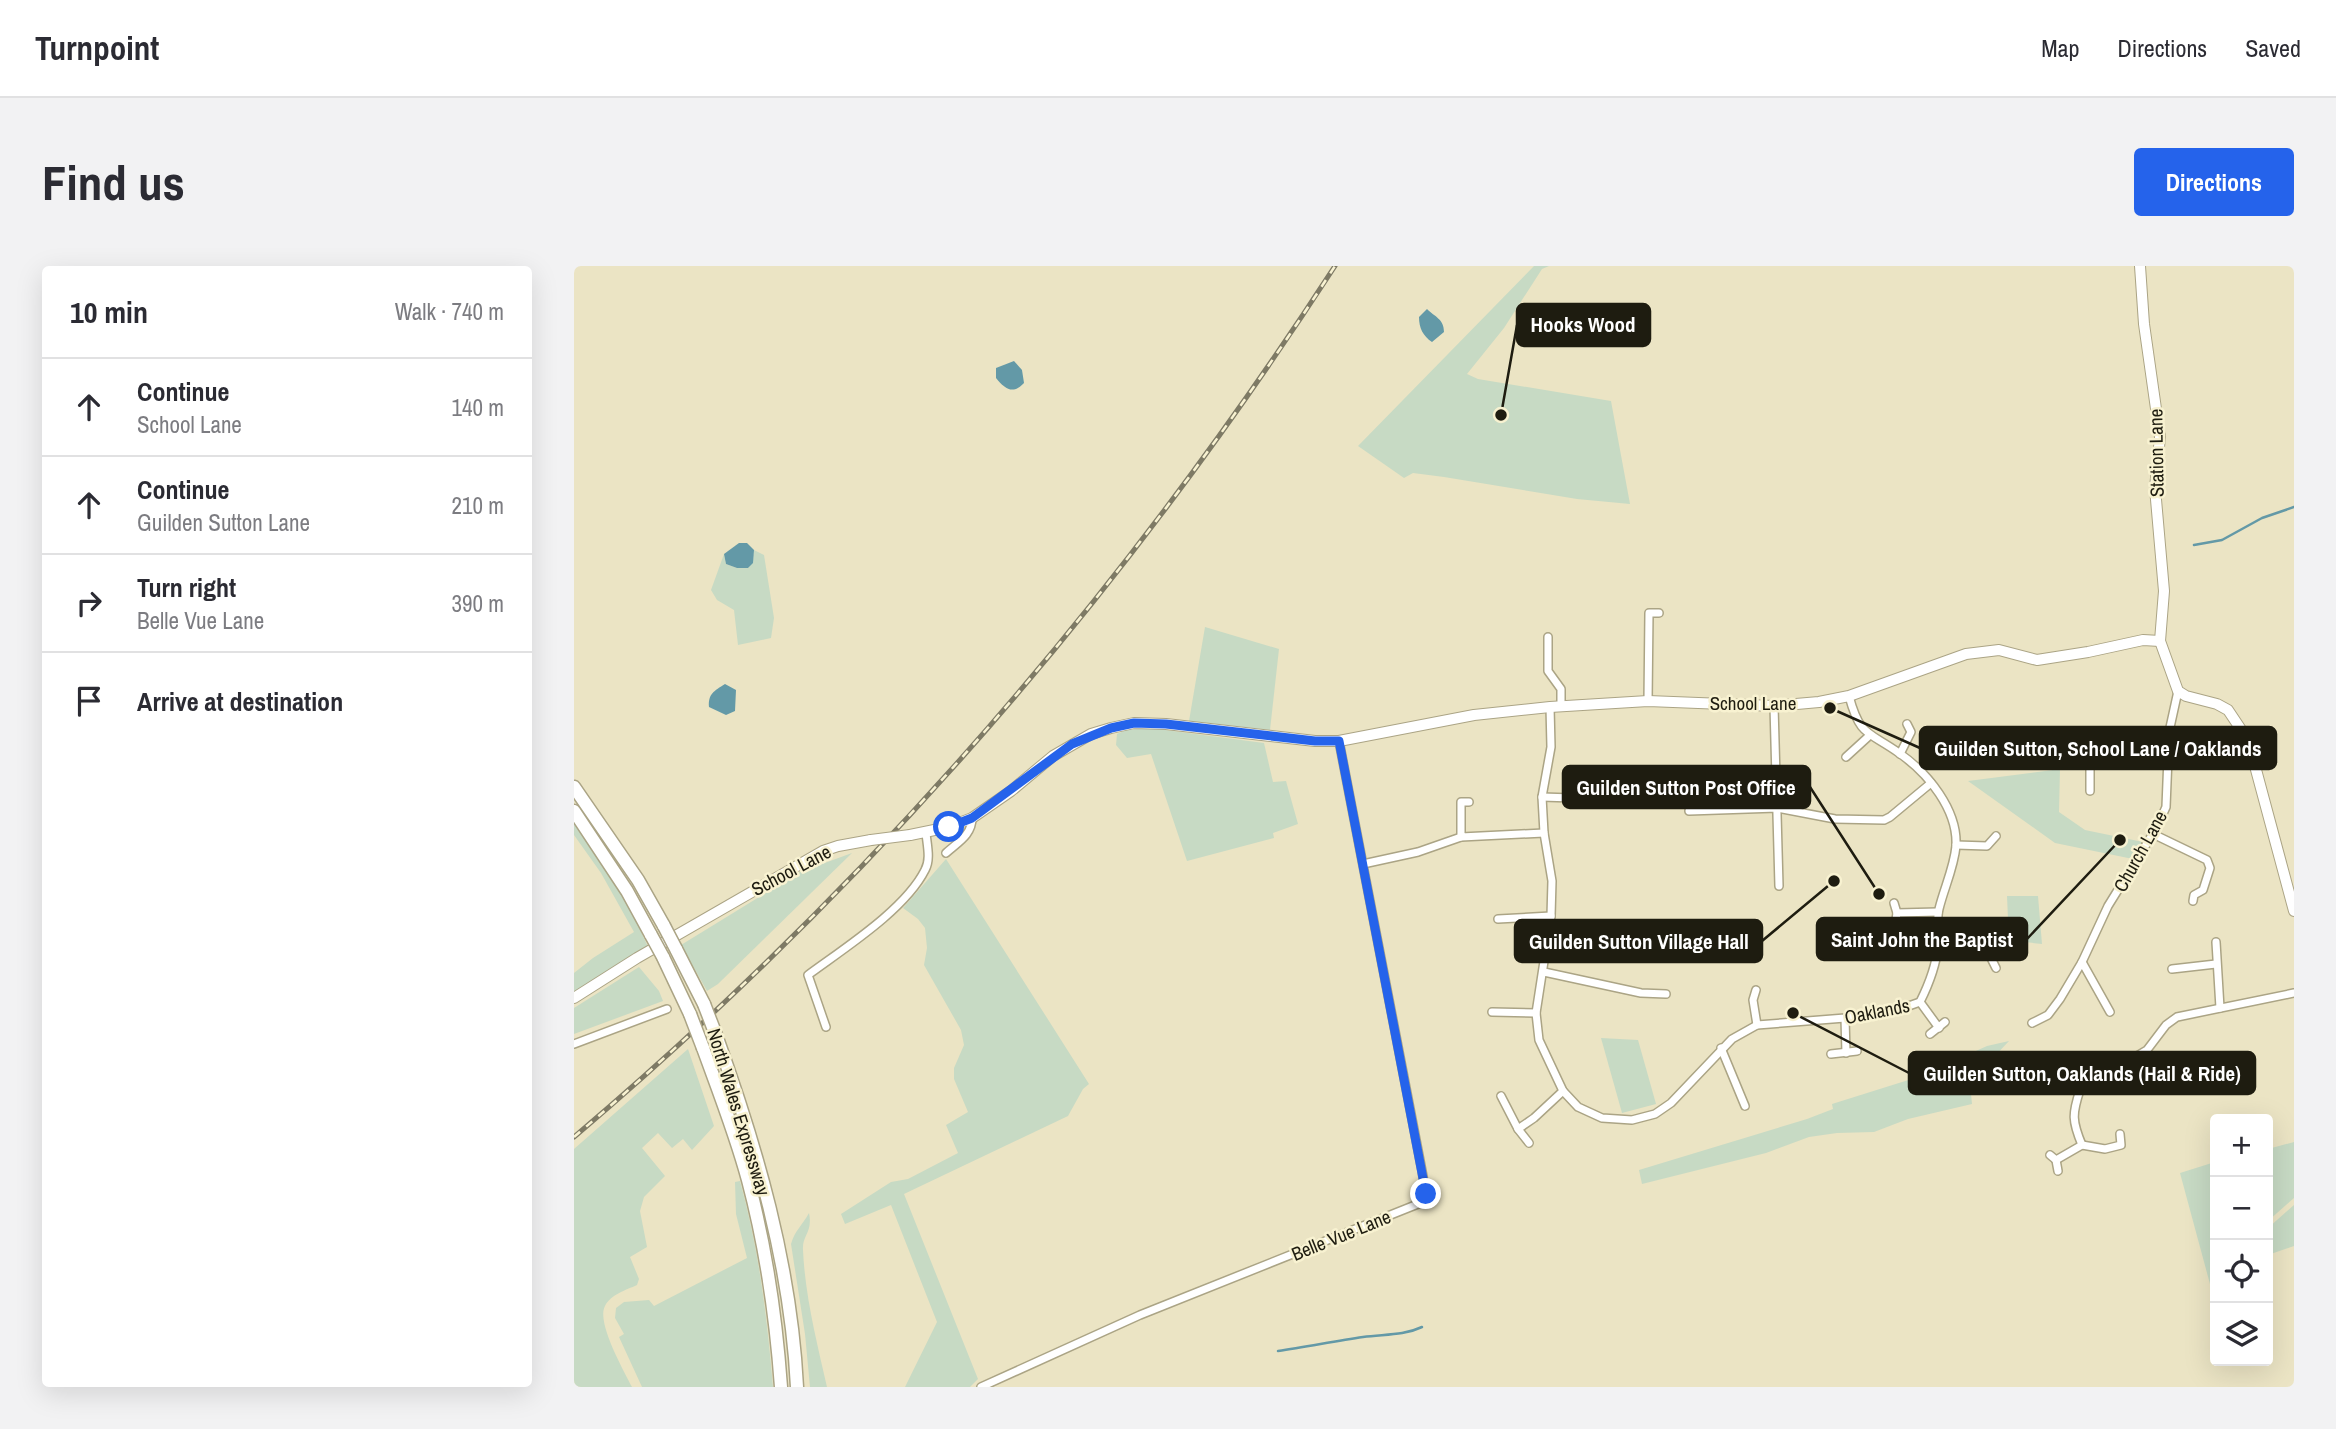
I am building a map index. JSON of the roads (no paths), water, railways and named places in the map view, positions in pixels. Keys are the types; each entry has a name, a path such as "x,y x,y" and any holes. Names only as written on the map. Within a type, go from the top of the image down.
{"highway":[{"name":"North Wales Expressway","path":"574,787 638,880 704,1004 716,1035 739,1097 779,1247 794,1338 797,1387"},
{"name":"North Wales Expressway","path":"574,811 627,891 663,957 690,1013 729,1118 748,1181 768,1276 778,1337 780,1387"}],"street":[{"name":"Station Lane","path":"2140,266 2144,324 2160,437 2155,488 2164,591 2160,641"},
{"path":"1648,701 1648,613 1658,613"},
{"path":"1548,637 1552,656 1548,671 1561,689 1562,706"},
{"name":"School Lane","path":"574,998 637,958 823,851 838,846 926,833 972,818 1053,757 1091,734 1134,723 1339,741 1474,715 1562,706 1648,701 1774,706 1849,696 1966,654 1999,650 2037,660 2143,640 2160,641"},
{"path":"2160,641 2178,691 2228,710 2239,728 2255,766 2294,911"},
{"name":"Church Lane","path":"2032,1023 2048,1016 2082,962 2108,906 2153,834 2166,807 2167,752 2178,691"},
{"path":"1848,752 1869,736 1856,720 1849,696"},
{"path":"1774,706 1779,886"},
{"name":"Oaklands","path":"1550,707 1551,747 1542,797 1544,833 1552,881 1551,916 1536,1013 1539,1040 1563,1091 1578,1107 1602,1118 1632,1120 1655,1114 1671,1103 1732,1038 1757,1025 1844,1018 1903,1008 1920,1002 1933,975 1938,946 1938,912 1956,845 1954,824 1947,806 1931,783 1900,754 1869,736"},
{"path":"1900,754 1915,731 1907,724"},
{"path":"2015,734 2049,734 2090,745 2167,752"},
{"name":"Belle Vue Lane","path":"981,1387 1140,1315 1423,1202 1426,1194 1424,1183 1339,741"},
{"path":"2090,745 2090,791"},
{"path":"1689,811 1777,808 1835,820 1884,820 1931,783"},
{"path":"1542,797 1603,798"},
{"path":"1461,837 1461,802 1469,802"},
{"name":"School Lane","path":"946,853 969,833 972,818"},
{"path":"826,1027 808,975 877,923 914,887 926,869 926,833"},
{"path":"1363,864 1418,852 1461,837 1544,833"},
{"path":"2153,834 2207,860 2210,868 2207,892 2194,895 2193,901"},
{"path":"1956,845 1989,850 1996,836"},
{"path":"1891,952 1897,913 1894,903"},
{"path":"1897,913 1938,912"},
{"path":"1504,919 1551,916"},
{"path":"2216,942 2220,1008"},
{"path":"1938,946 1990,956 1996,968"},
{"path":"2082,962 2110,1012"},
{"path":"2172,970 2216,964"},
{"path":"1544,972 1641,993 1666,994"},
{"path":"1655,983 1655,993"},
{"path":"1756,990 1751,999 1757,1025"},
{"path":"2082,1145 2074,1127 2073,1112 2080,1090 2147,1050 2166,1025 2177,1017 2294,993"},
{"path":"1920,1002 1942,1025 1930,1034"},
{"path":"1492,1012 1501,1008 1536,1013"},
{"path":"574,1044 667,1009"},
{"path":"1844,1018 1846,1053"},
{"path":"1721,1048 1745,1106"},
{"path":"1831,1054 1857,1051"},
{"path":"2065,1067 2072,1058"},
{"path":"2056,1067 2065,1067"},
{"path":"2065,1067 2080,1090"},
{"path":"1518,1129 1563,1091"},
{"path":"1501,1096 1518,1129 1530,1143"},
{"path":"2120,1134 2121,1144"},
{"path":"2058,1171 2053,1157 2082,1145 2105,1149 2121,1144 2131,1146"}],"water":[{"path":"1427,309 1441,321 1444,328 1444,332 1432,342 1424,334 1419,321 1419,317"},
{"path":"1014,361 1022,370 1024,383 1013,390 1006,388 996,378 996,368"},
{"path":"739,543 747,543 754,550 753,563 748,568 726,564 724,554"},
{"path":"725,684 736,690 735,711 726,715 709,707 713,693"}],"waterway":[{"path":"2194,545 2222,540 2262,518 2294,507"},
{"path":"1278,1351 1401,1333 1422,1327"}],"railway":[{"path":"574,1137 683,1041 788,941 889,837 986,730 1080,619 1169,504 1254,387 1335,266"}],"place":[{"name":"Hooks Wood","path":"1501,415"},
{"name":"Guilden Sutton, School Lane / Oaklands","path":"1830,708"},
{"name":"Saint John the Baptist","path":"2120,840"},
{"name":"Guilden Sutton Village Hall","path":"1834,881"},
{"name":"Guilden Sutton Post Office","path":"1879,894"},
{"name":"Guilden Sutton, Oaklands (Hail & Ride)","path":"1793,1013"}]}
